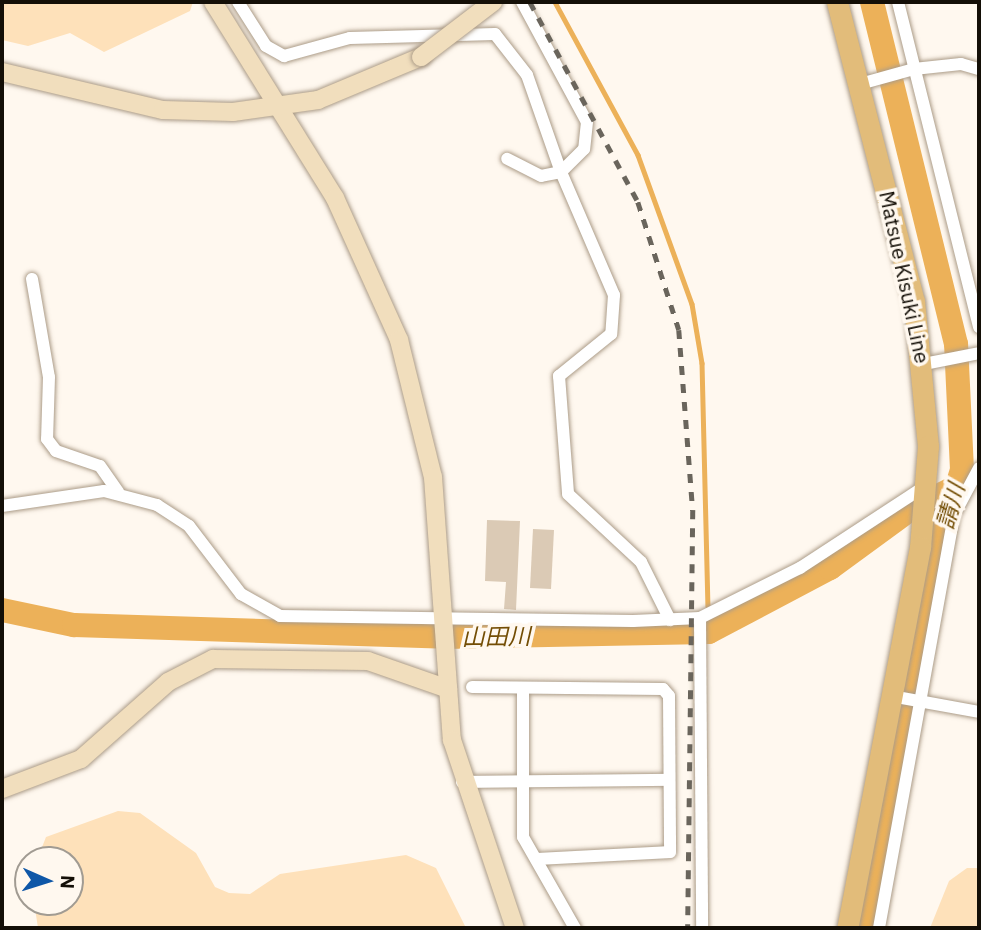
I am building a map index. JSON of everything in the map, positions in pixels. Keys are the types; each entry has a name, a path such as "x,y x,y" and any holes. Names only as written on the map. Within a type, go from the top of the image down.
{"main road":[{"name":"Matsue Kisuki Line","path":"836,2 868,82 924,364 926,497 896,697 847,928"}],"street":[{"path":"213,2 335,198 399,340 433,477 448,689 462,782 515,928"},
{"path":"238,2 266,46 284,56 350,38 495,34 531,83 561,172 616,308 611,334 559,376 568,494 641,562 670,620"},
{"path":"2,72 163,110 279,108 346,92 421,57 493,2"},
{"path":"507,159 541,176 561,172 579,157 589,131 522,2"},
{"path":"898,2 979,327"},
{"path":"868,82 916,68 961,64 979,69"},
{"path":"32,279 49,377 47,439 56,451 100,466 118,492"},
{"path":"924,364 979,353"},
{"path":"879,928 954,515 979,468"},
{"path":"2,506 118,492 175,514 241,594 267,612 445,632 670,620 700,623 926,497"},
{"path":"700,623 702,928"},
{"path":"2,789 82,759 168,682 213,659 368,661 448,689"},
{"path":"472,687 663,689 669,696 666,857 538,859"},
{"path":"523,689 523,837 538,859 575,928"},
{"path":"896,697 979,712"},
{"path":"462,782 669,780"}],"shaded area":[{"path":"2,2 193,2 190,11 104,52 70,33 28,46 2,40"},
{"path":"118,811 140,813 196,853 215,887 229,893 250,894 280,874 406,855 436,868 466,928 38,928 36,916 84,916 84,846 42,846 46,837"},
{"path":"967,868 979,868 979,928 930,928 949,881"}],"building":[{"path":"487,520 520,521 516,610 504,609 506,582 485,581"},
{"path":"533,529 554,530 551,589 530,588"}],"waterway":[{"path":"555,2 638,155 692,304 702,363 708,606"},
{"name":"請川","path":"861,928 941,537 962,470 956,344 872,2"},
{"name":"山田川","path":"2,610 74,625 446,637 709,632 830,568 908,511 952,489"},
{"name":"山田川","path":"709,625 709,632"}],"railway":[{"path":"530,2 638,202 679,330 693,510 688,928"}]}
